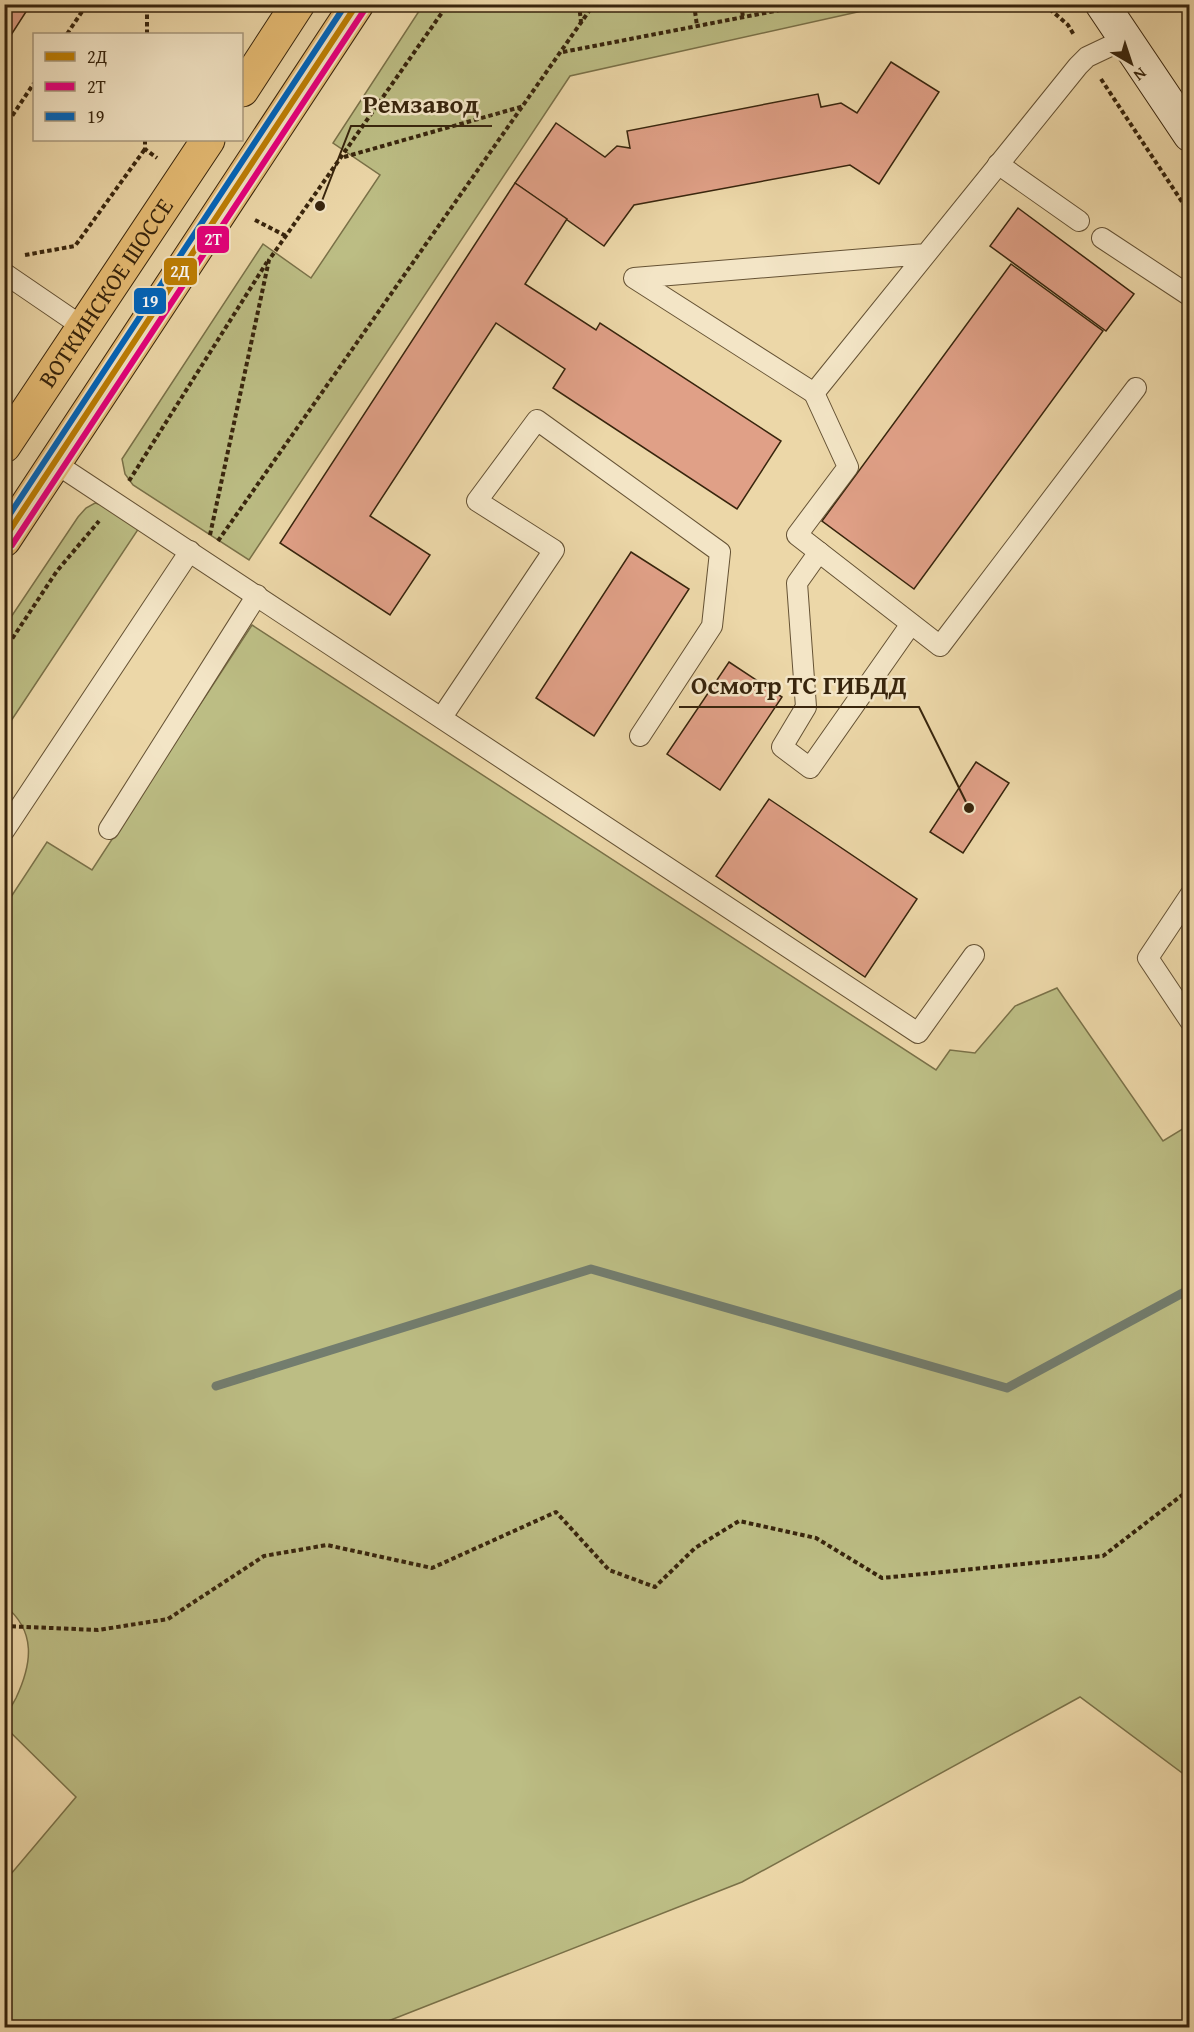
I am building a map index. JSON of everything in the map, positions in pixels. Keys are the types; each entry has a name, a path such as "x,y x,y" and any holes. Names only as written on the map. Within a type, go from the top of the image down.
{"main road":[{"path":"243,88 298,4"},
{"path":"4,540 357,4"},
{"path":"1102,4 1190,135"},
{"name":"ВОТКИНСКОЕ ШОССЕ","path":"4,446 207,141"}],"lane":[{"path":"814,393 1087,57 1125,39"},
{"path":"998,164 1079,221"},
{"path":"1102,238 1190,296"},
{"path":"926,254 634,278 814,393 848,467 796,535 940,646 1137,388"},
{"path":"10,265 83,327"},
{"path":"442,717 554,550 477,501 537,420 720,552 712,626 640,735"},
{"path":"55,463 918,1033 974,955"},
{"path":"819,552 797,583 806,707 782,747 810,768 911,624"},
{"path":"4,831 197,556"},
{"path":"109,829 257,595"},
{"path":"1190,895 1148,958 1190,1021"}],"path":[{"path":"68,33 87,4"},
{"path":"147,4 147,33"},
{"path":"4,651 57,571 115,503 269,260 343,158 448,4"},
{"path":"579,4 581,23"},
{"path":"197,556 525,106 594,4"},
{"path":"694,4 697,26"},
{"path":"741,4 744,17"},
{"path":"562,52 811,4"},
{"path":"1044,4 1068,25 1190,214"},
{"path":"4,128 33,84"},
{"path":"343,158 525,106"},
{"path":"10,265 75,246 145,149"},
{"path":"197,556 269,260"},
{"path":"4,1626 98,1630 168,1619 264,1556 327,1545 432,1568 556,1512 609,1570 655,1587 696,1548 739,1521 816,1538 882,1578 1103,1556 1190,1489"}],"green space":[{"path":"423,5 889,5 570,76 249,560 133,485 125,474 122,459 263,244 311,278 380,175 333,143"},
{"path":"95,503 106,506 139,528 5,730 5,626 78,517 86,508"},
{"path":"252,625 936,1070 950,1050 975,1053 1015,1006 1057,988 1163,1141 1189,1125 1189,1778 1080,1697 742,1882 373,2027 5,2028 5,1881 76,1797 5,1727 7,1715 26,1673 28,1648 27,1637 22,1626 15,1615 4,1605 5,906 47,842 92,870"}],"building":[{"path":"4,4 31,4 4,46"},
{"path":"891,62 939,92 879,184 850,165 634,205 604,246 515,183 556,123 605,157 617,146 630,148 627,131 818,94 821,107 841,103 857,113"},
{"path":"515,183 567,219 525,284 596,330 600,323 781,441 737,509 553,388 565,369 496,323 370,516 430,555 390,615 280,543"},
{"path":"1018,208 1134,294 1106,331 990,246"},
{"path":"1011,264 1103,331 914,589 822,521"},
{"path":"631,552 689,589 594,736 536,698"},
{"path":"729,662 782,697 720,790 667,754"},
{"path":"976,762 1009,783 963,853 930,832"},
{"path":"769,799 917,899 865,977 716,876"}],"waterway":[{"path":"216,1386 591,1269 1007,1388 1190,1289"}],"transit line":[{"name":"19","path":"4,523 346,4"},
{"name":"2Д","path":"4,539 357,4"},
{"name":"2Т","path":"12,545 365,9"}],"place":[{"name":"Ремзавод","path":"320,206"},
{"name":"Осмотр ТС ГИБДД","path":"969,808"}]}
